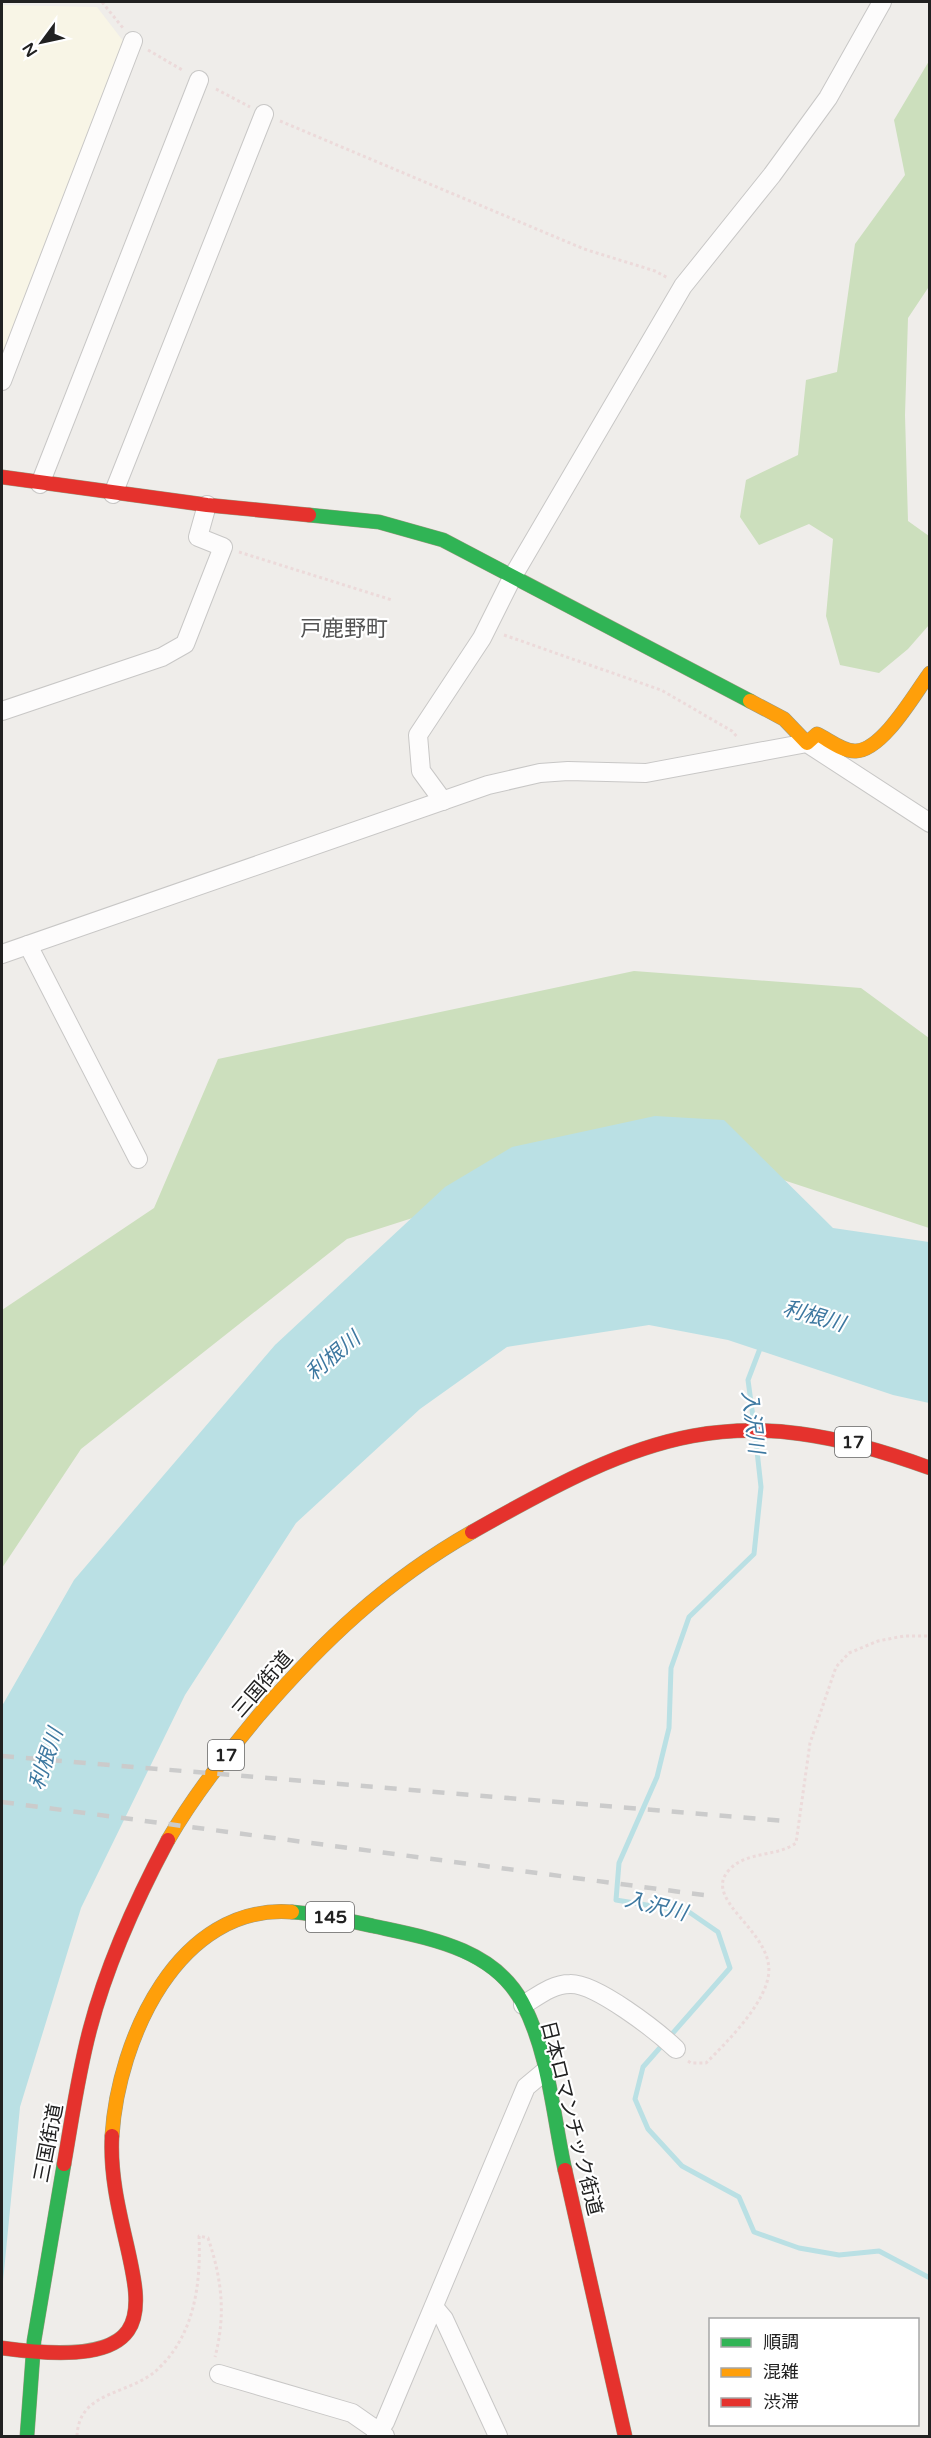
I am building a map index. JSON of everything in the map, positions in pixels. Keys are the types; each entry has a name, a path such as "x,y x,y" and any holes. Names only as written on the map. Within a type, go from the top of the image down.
{"main road":[{"path":"2,477 113,494 379,522 443,540 784,719 807,742 817,734 855,751 867,749 884,734 930,673"},
{"name":"三国街道","path":"32,2352 81,2074 105,1980 135,1909 168,1842 196,1796 231,1749 351,1616 394,1582 439,1552 571,1479 638,1449 678,1437 712,1431 751,1430 842,1439 930,1468"},
{"name":"日本ロマンチック街道","path":"32,2352 94,2353 111,2347 127,2336 136,2322 135,2286 114,2189 111,2137 122,2068 131,2043 164,1983 200,1938 219,1925 258,1912 319,1914 446,1944 472,1954 496,1970 514,1989 523,2005 544,2072 625,2436"},
{"path":"2,2348 32,2352"},
{"name":"17","path":"27,2436 32,2352"}],"street":[{"path":"442,801 421,771 418,735 486,629 513,576 683,286 772,175 828,98 882,2"},
{"path":"2,381 133,41"},
{"path":"40,484 199,80"},
{"path":"113,494 264,114"},
{"path":"2,711 176,651 185,644 223,547 198,537 207,505"},
{"path":"2,954 488,785 540,773 568,771 646,773 807,742 930,824"},
{"path":"28,945 138,1159"},
{"path":"523,2005 552,1987 571,1983 625,2008 658,2032 676,2049"},
{"path":"219,2374 352,2413 380,2435 526,2087 544,2072"},
{"path":"434,2307 444,2319 498,2436"}],"path":[{"path":"199,80 264,114 584,249 655,271 683,286"},
{"path":"223,547 392,600"},
{"path":"486,629 660,690 732,731 752,753"},
{"path":"676,2049 691,2063 706,2063 724,2045 762,1995 768,1976 763,1946 748,1924 724,1899 723,1884 726,1872 736,1864 787,1850 796,1843 810,1743 836,1666 849,1653 878,1641 904,1636 930,1636"},
{"path":"77,2436 83,2411 93,2403 148,2377 176,2349 197,2296 199,2236 208,2238 222,2294 220,2339 212,2370 219,2374"}],"shaded area":[{"path":"2,5 97,7 127,46 2,363"}],"green space":[{"path":"929,61 930,285 908,318 905,415 908,521 929,536 929,625 908,649 879,673 840,665 826,616 833,539 809,524 759,545 740,517 746,480 798,455 806,380 837,372 855,244 905,175 894,120"},
{"path":"634,971 861,988 929,1038 929,1228 659,1139 347,1239 81,1449 2,1568 2,1310 154,1208 218,1059"}],"water":[{"name":"利根川","path":"655,1116 724,1120 833,1228 929,1242 929,1403 893,1395 728,1340 649,1325 507,1347 420,1409 296,1523 185,1695 81,1908 20,2107 2,2292 2,1706 74,1580 275,1345 445,1187 512,1147"}],"waterway":[{"name":"入沢川","path":"753,1417 748,1380 761,1346"},
{"name":"入沢川","path":"756,1442 761,1487 754,1554 689,1617 671,1668 669,1728 657,1777 619,1863 616,1900 689,1912 718,1932 730,1968 643,2067 635,2099 648,2129 682,2166 739,2197 754,2232 799,2248 839,2255 879,2251 930,2278"}],"railway":[{"path":"2,1756 786,1821"},
{"path":"2,1802 711,1896"}],"traffic: fast":[{"path":"309,515 379,522 443,540 750,701"},
{"path":"292,1912 343,1919 437,1941 477,1957 510,1984 522,2002 538,2042 549,2084 565,2170"},
{"path":"27,2436 34,2341 64,2164"}],"traffic: slow":[{"path":"750,701 784,719 807,743 817,734 841,747 856,751 877,741 887,731 930,673"},
{"path":"168,1840 223,1760 259,1715 307,1662 357,1614 384,1592 411,1571 472,1532"},
{"path":"112,2136 117,2098 127,2059 142,2021 162,1985 187,1954 217,1930 252,1915 292,1912"}],"traffic: jam":[{"path":"2,477 207,505 309,515"},
{"path":"472,1532 589,1470 642,1449 693,1436 745,1431 800,1434 861,1446 930,1468"},
{"path":"64,2164 82,2063 105,1980 123,1933 168,1840"},
{"path":"2,2348 69,2353 110,2345 130,2327 136,2300 114,2182 112,2136"},
{"path":"565,2170 625,2436"}],"district":[{"name":"戸鹿野町","path":"344,628"}]}
